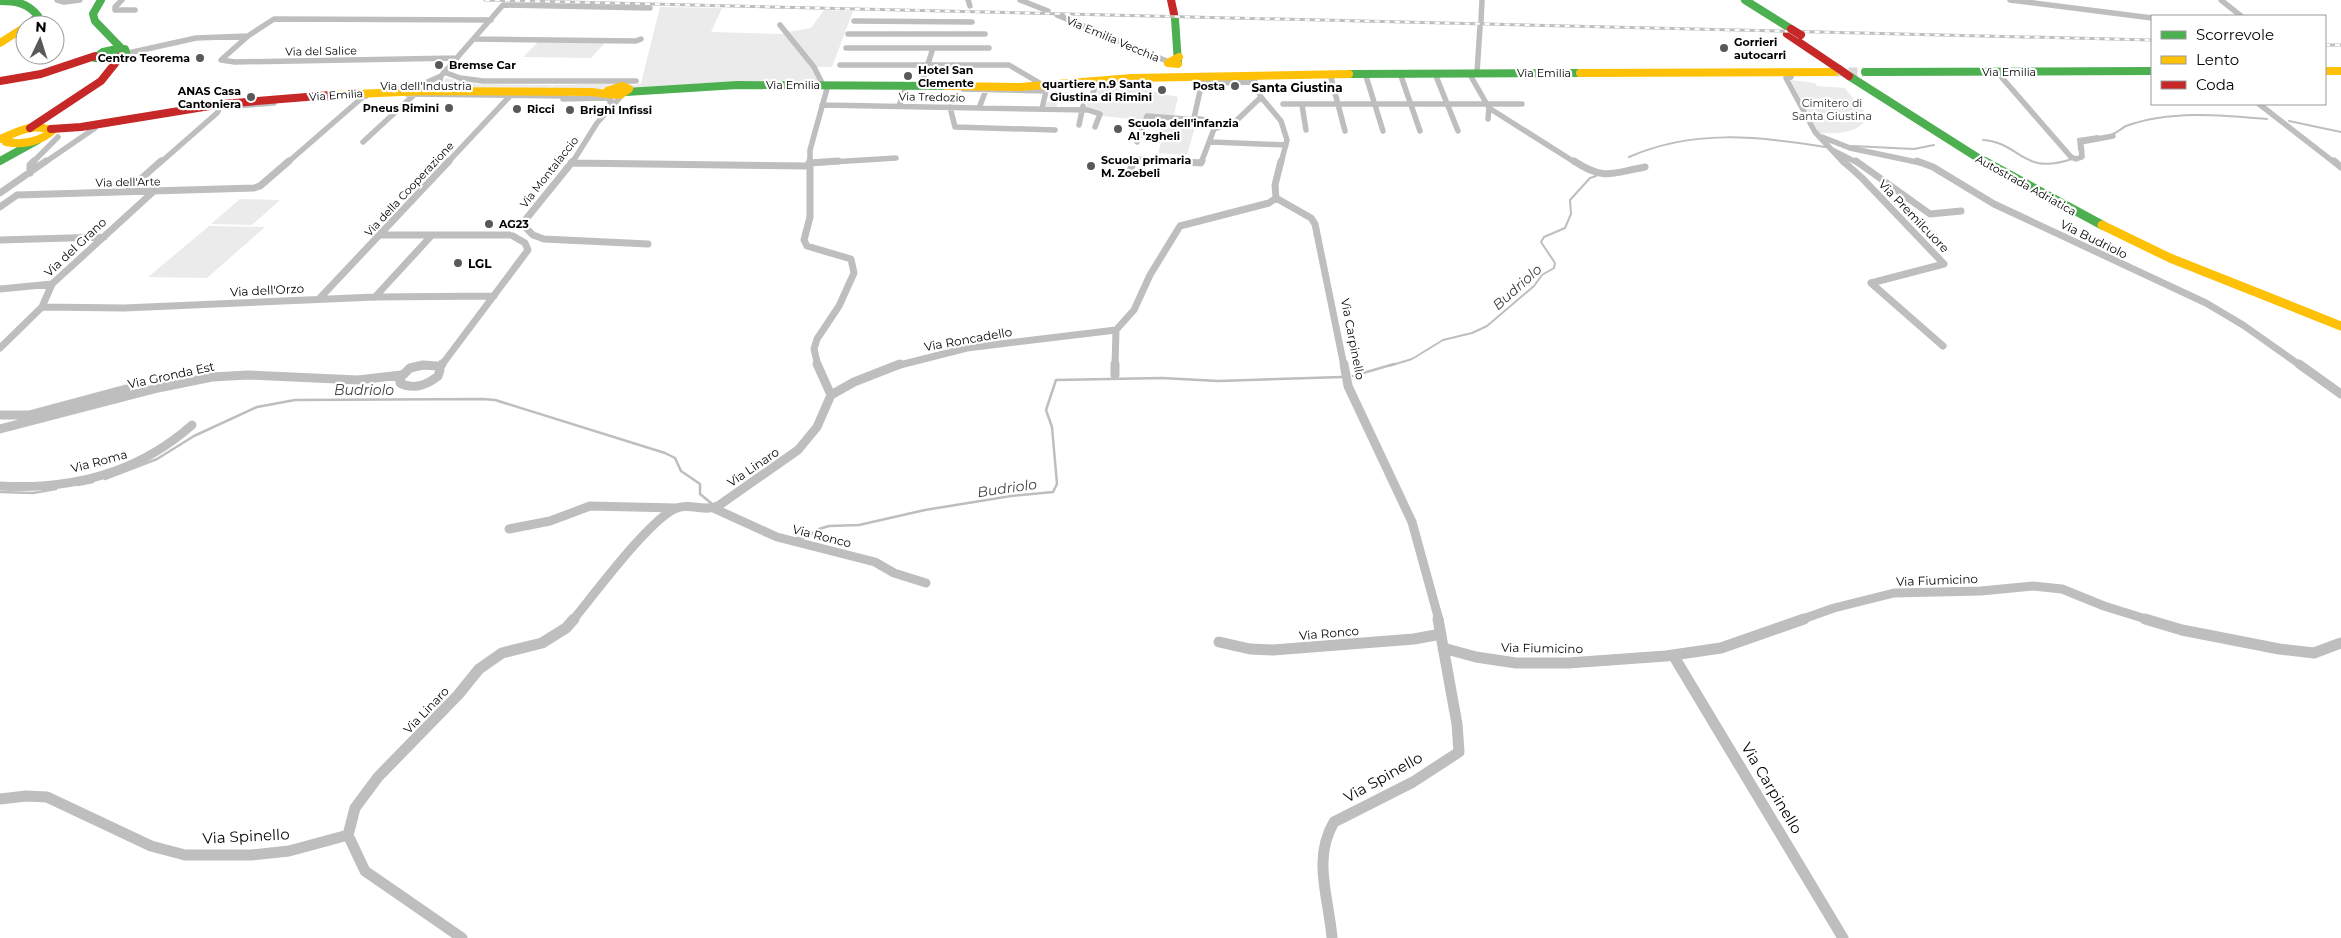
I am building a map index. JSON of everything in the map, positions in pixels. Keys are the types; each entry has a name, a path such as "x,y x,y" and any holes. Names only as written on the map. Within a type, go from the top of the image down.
{"main road":[{"path":"0,0 26,1 37,15"},
{"path":"0,159 49,131 102,81 112,55 93,17 102,0"},
{"path":"1170,0 1174,17 1175,63"},
{"name":"Autostrada Adriatica","path":"1734,0 1789,31"},
{"name":"Autostrada Adriatica","path":"1745,0 1994,169 2084,217 2170,258 2341,326"},
{"path":"0,43 15,34"},
{"path":"0,81 36,75 112,55"},
{"name":"Via Emilia Vecchia","path":"1175,63 1184,75 1197,80"},
{"path":"2326,71 2341,71"},
{"name":"Autostrada Adriatica","path":"1849,72 1938,128 2042,188 2129,232 2210,268 2341,319"},
{"name":"Via Emilia","path":"5,140 30,128 49,131 222,106 388,91 414,94 510,96 589,95 730,85 920,86 1020,89 1043,85 1096,81 1254,79 1330,75 2151,72"},
{"name":"Via Emilia","path":"5,140 24,144 49,131"},
{"path":"0,159 8,152 5,140"}],"street":[{"path":"57,0 64,2 80,0"},
{"path":"122,0 115,7 115,10 136,10"},
{"path":"1020,0 1046,10"},
{"path":"1044,0 1046,10"},
{"path":"1482,0 1472,74 1488,106 1488,119"},
{"path":"2010,0 2151,18"},
{"path":"2221,0 2240,15"},
{"path":"453,95 439,85 443,74 503,5 650,8"},
{"name":"Via Emilia Vecchia","path":"1057,15 1175,63"},
{"path":"112,55 197,38 248,36 268,22 280,19 491,20"},
{"path":"854,22 972,22"},
{"path":"920,86 942,22"},
{"path":"780,26 829,86 811,142 809,164 810,208 805,244 814,249 851,259 855,268 839,306 817,339 814,350 817,364 831,395"},
{"path":"848,34 985,34"},
{"name":"Via del Salice","path":"248,36 224,56 222,61 457,58"},
{"path":"475,38 636,41 641,39"},
{"path":"846,48 989,48"},
{"path":"840,65 1012,66 1043,85"},
{"path":"1997,72 2068,155 2080,159 2083,155 2081,142 2113,136"},
{"path":"388,91 423,84 443,74 483,81 621,92"},
{"name":"Via Premilcuore","path":"1786,74 1814,132 1822,137 1830,150 1862,178 1944,264 1871,283 1943,346"},
{"path":"1330,75 1346,131"},
{"name":"Via Emilia","path":"1330,75 1504,75"},
{"path":"1366,76 1383,131"},
{"path":"1401,76 1420,131"},
{"path":"1436,76 1458,131"},
{"path":"1115,375 1116,330 1134,310 1150,274 1180,226 1269,204 1276,198 1275,185 1286,145 1281,121 1261,97 1254,79"},
{"path":"1196,120 1194,116 1197,80"},
{"path":"1093,93 1096,81"},
{"name":"Via Emilia","path":"829,86 944,87 986,90 1020,89"},
{"path":"1310,88 1333,87"},
{"path":"899,106 905,88"},
{"path":"1020,89 1046,91 1042,110"},
{"path":"979,108 986,90"},
{"name":"Via Montalaccio","path":"621,92 597,123 571,163 522,224 533,236 544,239 648,244"},
{"path":"363,142 414,94"},
{"name":"Via dell'Industria","path":"304,98 414,94"},
{"name":"Via dell'Industria","path":"453,95 569,99 589,95"},
{"name":"Via dell'Arte","path":"0,207 17,195 242,190 260,186 364,96"},
{"name":"Via della Cooperazione","path":"319,298 510,96"},
{"path":"1214,129 1226,127 1238,120 1249,112 1261,97"},
{"path":"1283,104 1448,104 1488,106 1522,104"},
{"name":"Via Tredozio","path":"822,105 1042,110 1083,108"},
{"path":"1302,105 1306,130"},
{"path":"2260,105 2341,167"},
{"path":"126,192 222,106"},
{"path":"1488,106 1596,174 1609,174 1646,167"},
{"path":"950,108 954,127 1055,130"},
{"path":"1079,125 1083,108 1098,113 1100,116 1095,127"},
{"path":"1137,142 1147,116 1205,120 1214,129"},
{"path":"0,193 95,128"},
{"path":"1130,171 1134,155 1201,163 1214,129"},
{"path":"30,173 30,165 49,131"},
{"name":"Via Budriolo","path":"1822,137 1850,148 1911,159 1933,167 1994,204 2206,303 2243,325 2341,394"},
{"path":"1210,142 1286,145"},
{"name":"Via Premilcuore","path":"1830,150 1850,157 1930,214 1961,211"},
{"path":"571,163 647,165 809,164 896,158"},
{"name":"Via del Grano","path":"0,348 42,307 52,284 154,192"},
{"name":"Via Carpinello","path":"1276,198 1311,218 1318,230 1348,386 1412,522 1436,610 1443,648"},
{"path":"0,200 10,200"},
{"path":"380,234 512,235 522,224"},
{"path":"375,297 432,235"},
{"name":"Via Gronda Est","path":"0,429 157,388 205,378 248,375 327,380 401,379 408,386 428,383 438,376 439,368 528,250 525,243 512,235"},
{"path":"0,240 104,237"},
{"path":"0,289 52,284"},
{"name":"Via dell'Orzo","path":"42,307 124,308 319,298 494,296"},
{"name":"Via Roncadello","path":"831,395 864,376 924,357 1009,342 1116,330"},
{"path":"401,379 416,366 429,364 450,355"},
{"path":"429,364 439,368"},
{"path":"0,415 29,414 126,389"},
{"name":"Via Linaro","path":"713,508 781,466 799,449 819,426 831,395"},
{"name":"Via Roma","path":"0,486 43,486 135,465 156,454 192,425"},
{"path":"509,529 550,520 590,506 713,508"},
{"name":"Via Linaro","path":"348,835 355,808 378,777 458,695 479,669 502,653 542,643 566,628 638,543 662,518 676,508"},
{"name":"Via Ronco","path":"713,508 777,537 875,562 903,577 926,584"},
{"name":"Via Fiumicino","path":"1443,648 1476,657 1516,663 1568,663 1673,655 1721,648 1834,608 1894,593 1981,591 2033,586 2062,589 2104,606 2182,630 2279,649 2314,653 2341,642"},
{"name":"Via Ronco","path":"1219,642 1250,649 1273,650 1441,634"},
{"name":"Via Spinello","path":"1332,938 1322,865 1322,848 1326,833 1334,822 1413,782 1459,752 1457,724 1443,648"},
{"name":"Via Carpinello","path":"1673,655 1703,702 1843,938"},
{"name":"Via Spinello","path":"0,799 26,796 47,797 151,846 185,855 223,856 270,853 304,848 348,835"},
{"path":"348,835 365,871 462,938"}],"green space":[{"path":"660,7 722,8 711,32 784,34 812,67 818,81 738,81 640,87 627,82 636,85 641,83"},
{"path":"824,10 853,11 832,67 817,67 787,32 811,28"},
{"path":"538,42 605,43 591,58 523,57"},
{"path":"445,78 477,84 553,85 549,89 454,89 444,84"},
{"path":"1153,80 1150,91 1178,97 1174,115 1192,117 1145,114 1142,120 1102,116 1086,109 1087,102 1058,102 1061,92 1094,95 1099,82"},
{"name":"Cimitero di Santa Giustina","path":"1791,80 1815,83 1817,86 1845,88 1868,117 1864,123 1853,130 1839,133 1819,133"},
{"path":"728,82 820,82 649,88 646,88"},
{"path":"625,83 646,88 636,88 622,84 596,90 550,89 554,85"},
{"path":"1047,102 1058,102 1056,108 1045,108"},
{"path":"1163,125 1195,127 1187,155 1158,153 1161,143 1156,143"},
{"path":"240,199 280,200 252,225 211,224"},
{"path":"209,226 265,227 207,278 148,277"}],"waterway":[{"name":"Budriolo","path":"2113,134 2126,126 2143,121 2178,116 2214,115 2267,119"},
{"name":"Budriolo","path":"2289,121 2341,132"},
{"name":"Budriolo","path":"2079,150 2078,139 2098,136"},
{"name":"Budriolo","path":"1629,157 1677,142 1726,137 1775,140 1825,147"},
{"name":"Budriolo","path":"1983,140 1996,142 2023,157 2042,164 2072,159"},
{"name":"Budriolo","path":"1852,146 1914,149 1934,145"},
{"name":"Budriolo","path":"1389,366 1412,359 1443,340 1472,333 1487,326 1534,286 1542,275 1554,268 1555,263 1541,242 1544,237 1565,228 1571,214 1570,200 1590,178 1596,176"},
{"name":"Budriolo","path":"1353,376 1394,364"},
{"name":"Budriolo","path":"797,538 807,537 819,529 829,526 859,525 925,510 1011,496 1053,492 1057,484 1052,427 1046,410 1056,380 1162,378 1218,381 1342,377"},
{"name":"Budriolo","path":"105,479 157,459 194,436 257,407 295,400 483,399 495,400 665,453 675,458 681,471 700,484 700,494 711,503"},
{"name":"Budriolo","path":"78,485 93,482"},
{"name":"Budriolo","path":"0,492 33,493 56,489"}],"tunnel":[{"path":"1835,72 1865,72"}],"railway":[{"path":"485,0 2151,40"},
{"path":"2326,45 2341,45"}],"traffic: fast":[{"path":"101,0 93,14 95,21 122,49"},
{"path":"1745,0 1791,29"},
{"path":"0,1 17,2 26,5 37,15"},
{"path":"1175,19 1178,63"},
{"path":"117,49 125,49 126,52 108,59 95,58 103,52 117,49"},
{"path":"1865,72 2151,71"},
{"path":"1349,74 1580,73"},
{"path":"1849,76 1973,155 2069,209 2102,225"},
{"path":"626,92 737,85 946,86"},
{"path":"0,161 38,140"}],"traffic: slow":[{"path":"0,43 15,33"},
{"path":"1173,61 1178,64 1168,63 1179,57"},
{"path":"2326,71 2341,71"},
{"path":"1580,73 1835,72"},
{"path":"946,86 1020,87 1132,78 1349,74"},
{"path":"622,86 629,89 620,95 607,94 607,91 622,86"},
{"path":"331,95 426,91 592,92 607,94"},
{"path":"0,139 19,131 33,127 46,128 52,131 31,143 18,144 6,142 10,135"},
{"path":"2102,225 2170,258 2341,326"}],"traffic: jam":[{"path":"1171,0 1174,14"},
{"path":"1791,29 1801,35"},
{"path":"1787,34 1839,69"},
{"path":"0,81 41,74 95,56"},
{"path":"30,128 101,81 121,56"},
{"path":"1839,69 1849,76"},
{"path":"51,129 81,127 222,104 331,95"}],"place":[{"name":"Gorrieri autocarri","path":"1724,48"},
{"name":"Centro Teorema","path":"200,58"},
{"name":"Bremse Car","path":"439,65"},
{"name":"Hotel San Clemente","path":"908,76"},
{"name":"Posta","path":"1235,86"},
{"name":"quartiere n.9 Santa Giustina di Rimini","path":"1162,90"},
{"name":"ANAS Casa Cantoniera","path":"251,97"},
{"name":"Pneus Rimini","path":"449,108"},
{"name":"Ricci","path":"517,109"},
{"name":"Brighi Infissi","path":"570,110"},
{"name":"Scuola dell'infanzia Al 'zgheli","path":"1118,129"},
{"name":"Scuola primaria M. Zoebeli","path":"1091,166"},
{"name":"AG23","path":"489,224"},
{"name":"LGL","path":"458,263"}],"district":[{"name":"Santa Giustina","path":"1297,87"}]}
